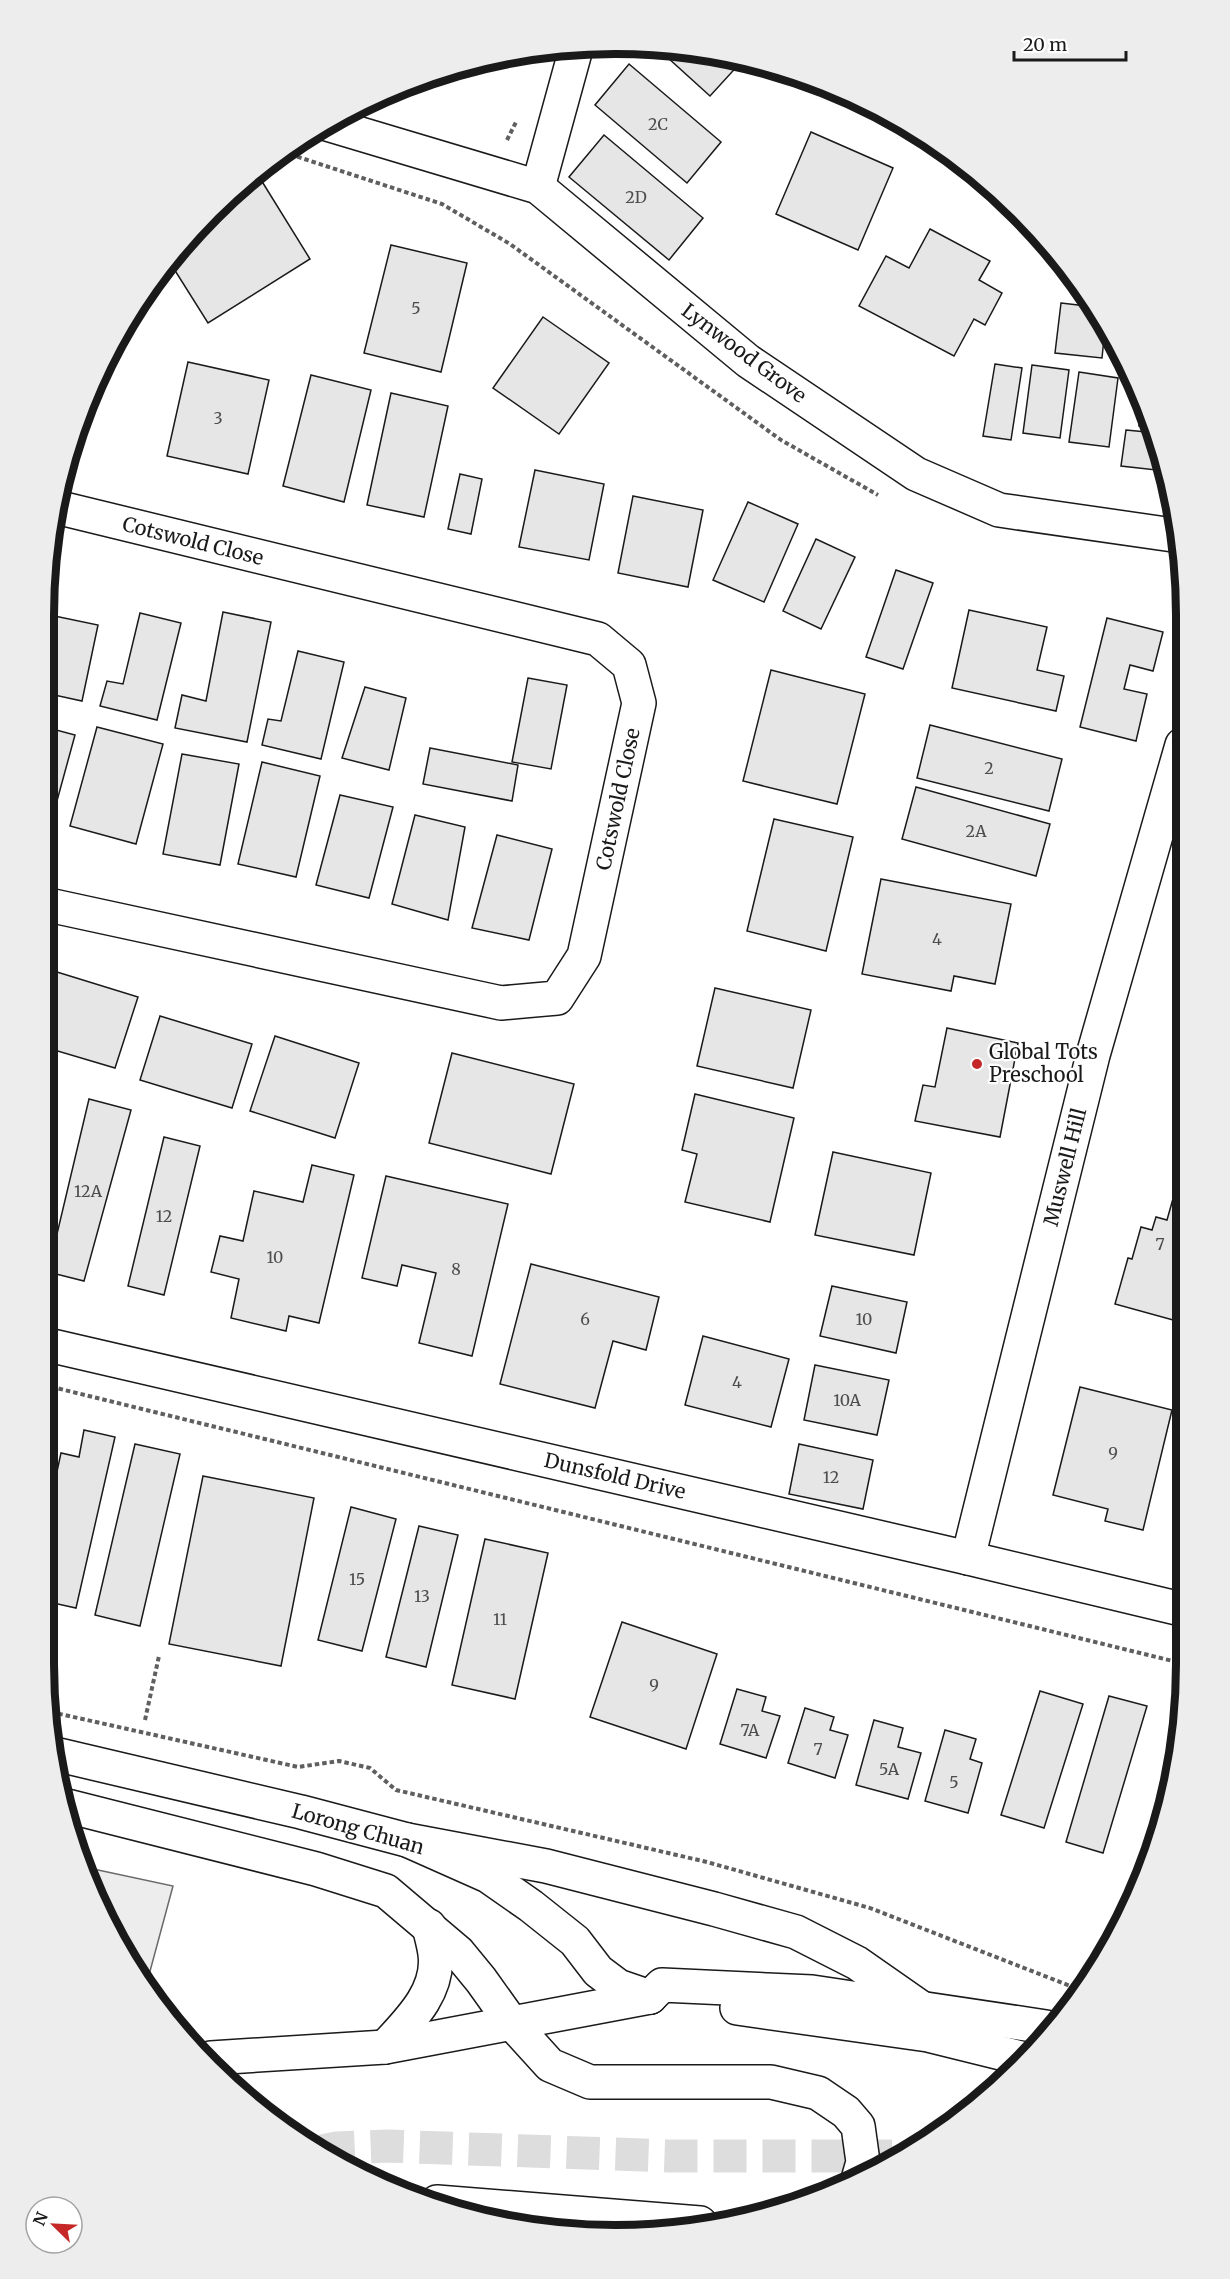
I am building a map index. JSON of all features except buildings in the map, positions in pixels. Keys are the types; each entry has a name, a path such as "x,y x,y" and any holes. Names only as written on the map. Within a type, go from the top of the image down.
{"main road":[{"path":"538,187 574,55"},
{"name":"Lynwood Grove","path":"338,127 538,187 748,360 916,474 999,510 1170,535"},
{"name":"Cotswold Close","path":"54,906 501,1003 557,998 584,956 639,703 629,665 598,639 64,509"},
{"name":"Muswell Hill","path":"968,1558 1093,1055 1176,766"},
{"name":"Dunsfold Drive","path":"54,1346 1176,1608"},
{"name":"Lorong Chuan","path":"62,1756 301,1812 407,1840 488,1876 575,1941 598,1971 611,1982 650,1997"},
{"path":"73,1807 260,1854 386,1891 458,1952 511,2022 550,2065 590,2082 771,2082 818,2093 846,2112 858,2126 863,2162 861,2168"},
{"path":"407,1840 546,1866 796,1932 857,1963 920,2007"},
{"path":"385,2047 416,2012 431,1986 436,1956 429,1926"},
{"path":"650,1997 662,1985 812,1992 1043,2027"},
{"path":"215,2058 385,2047 650,1997 928,2035 1016,2057"},
{"path":"464,2204 677,2221"}],"path":[{"path":"54,1387 1176,1662"},
{"path":"145,1720 159,1656"},
{"path":"1065,1984 1073,1987"}],"shaded area":[{"path":"93,1869 173,1886 149,1975 112,1912"}],"tunnel":[{"path":"332,2149 387,2146 669,2156 884,2156"}],"place":[{"name":"Global Tots Preschool","path":"977,1064"}]}
